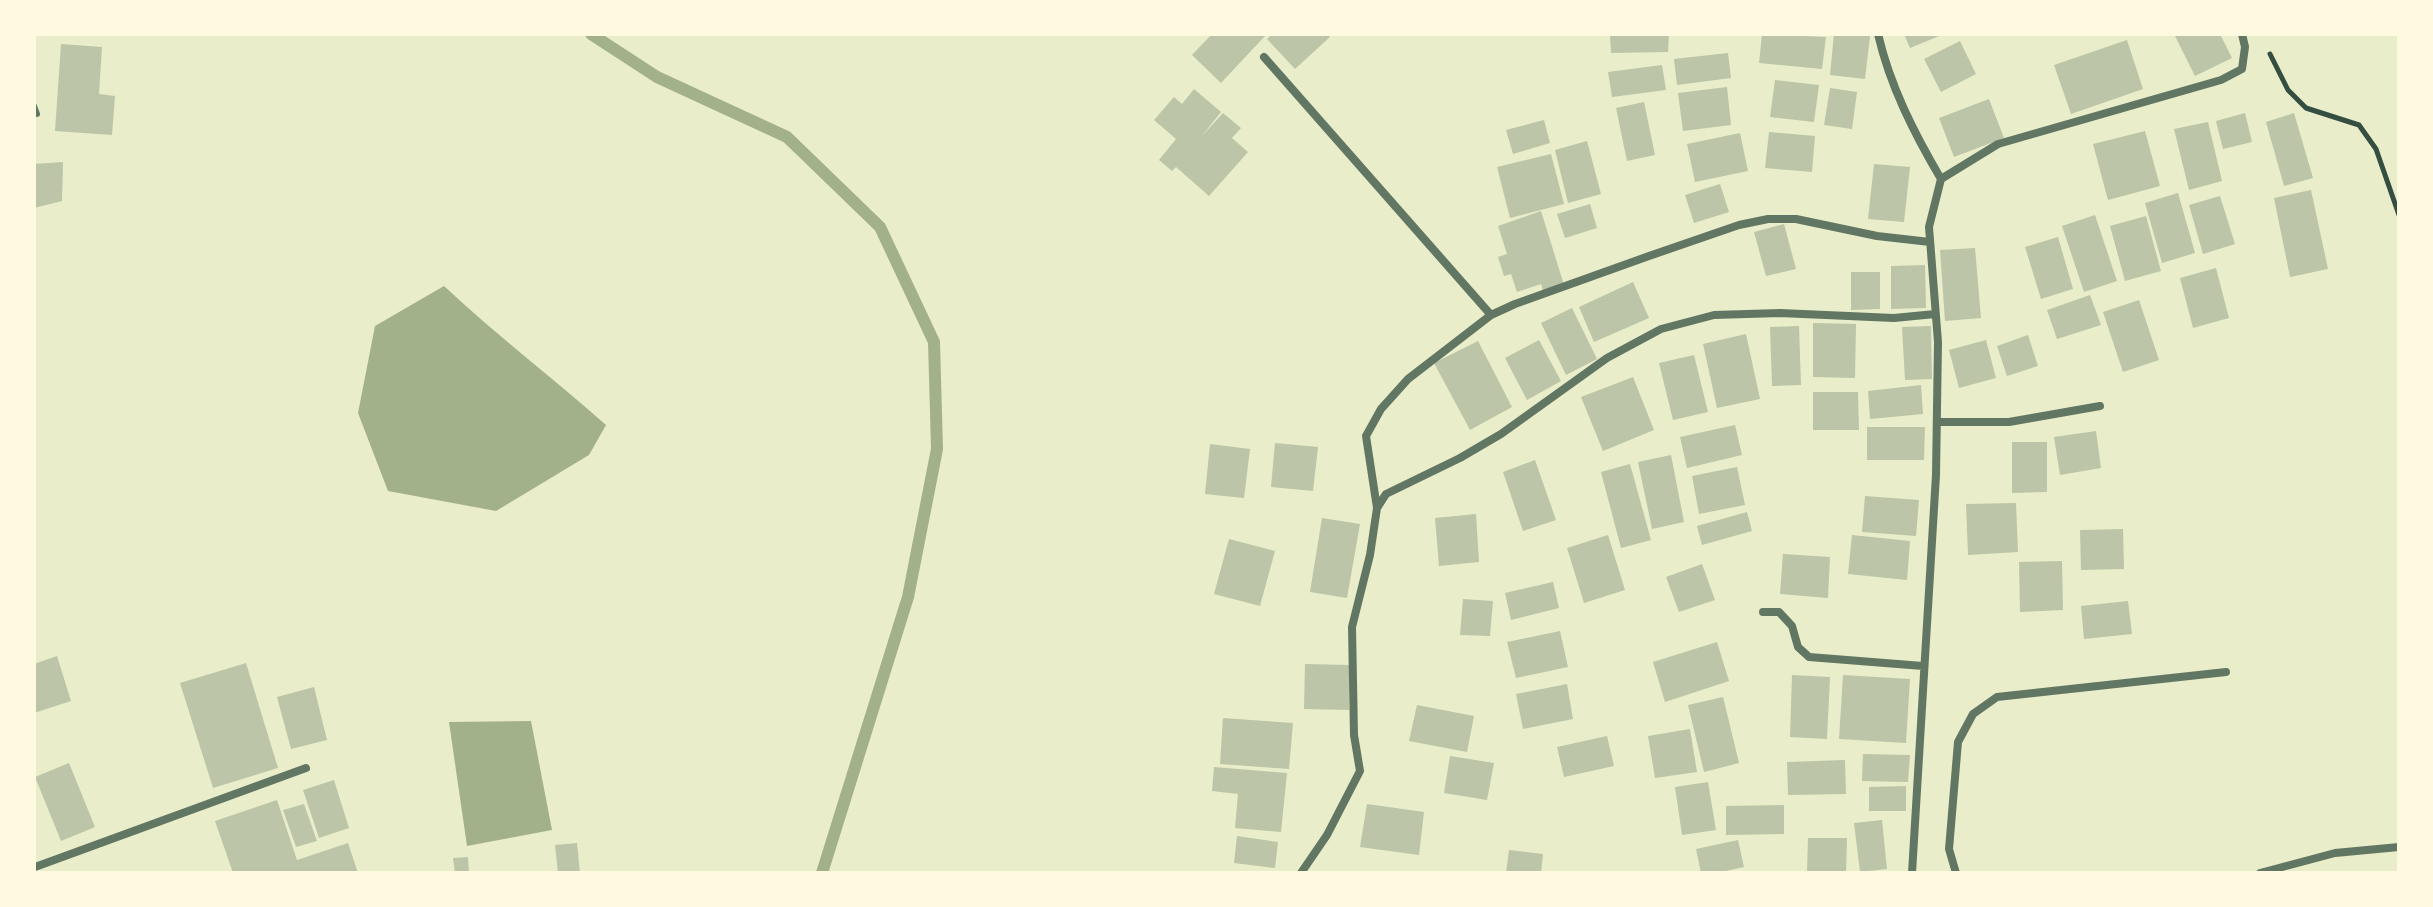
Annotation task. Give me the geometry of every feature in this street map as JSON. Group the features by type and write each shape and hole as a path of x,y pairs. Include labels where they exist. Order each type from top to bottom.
{"street":[{"path":"1878,34 1884,60 1915,135 1941,179"},
{"path":"1912,873 1936,475 1935,314 1929,227 1941,179 1998,144 2221,80 2242,69 2245,47 2242,34"},
{"path":"1264,57 1491,315"},
{"path":"1301,873 1327,835 1360,771 1354,735 1352,627 1370,555 1377,508 1366,436 1381,409 1408,379 1491,315 1739,225 1768,219 1796,219 1877,236 1930,242"},
{"path":"1377,508 1386,494 1501,434 1607,358 1661,329 1714,315 1780,313 1894,318 1935,314"},
{"path":"1937,422 2009,422 2100,406"},
{"path":"1763,612 1779,612 1792,626 1798,647 1809,657 1923,666"},
{"path":"1956,873 1949,849 1958,742 1973,714 1982,705 1997,697 2226,672"},
{"path":"36,869 306,768"},
{"path":"2260,873 2335,853 2399,847"}],"path":[{"path":"2269,50 2288,90 2306,108 2359,125 2376,149 2399,215"}],"shaded area":[{"path":"444,286 606,425 589,455 496,511 388,491 358,413 375,326"},
{"path":"531,721 552,830 467,846 449,722"}],"building":[{"path":"1212,34 1265,36 1221,83 1192,55"},
{"path":"1272,34 1327,34 1330,37 1295,69 1267,39"},
{"path":"1610,34 1669,34 1668,52 1611,53"},
{"path":"1762,34 1826,37 1822,69 1759,63"},
{"path":"1834,34 1870,36 1865,79 1830,75"},
{"path":"1904,34 1944,34 1910,48"},
{"path":"2174,34 2220,34 2232,58 2195,76"},
{"path":"2127,40 2143,89 2071,114 2054,65"},
{"path":"1960,41 1976,74 1941,92 1924,59"},
{"path":"61,44 102,47 99,94 115,96 112,135 55,131"},
{"path":"1728,53 1731,78 1677,85 1674,59"},
{"path":"1662,65 1666,90 1612,97 1608,72"},
{"path":"1775,80 1819,85 1814,122 1770,117"},
{"path":"1727,87 1731,125 1683,131 1678,93"},
{"path":"1830,88 1857,92 1852,129 1824,125"},
{"path":"1194,89 1221,112 1201,137 1223,113 1241,128 1232,138 1248,152 1209,196 1176,167 1172,171 1159,160 1176,139 1154,120 1174,97 1182,104"},
{"path":"1989,99 2004,138 1954,157 1939,118"},
{"path":"1644,102 1655,155 1627,161 1616,108"},
{"path":"2245,113 2252,142 2223,149 2216,121"},
{"path":"2294,113 2313,178 2284,186 2266,122"},
{"path":"1544,120 1550,143 1513,154 1506,130"},
{"path":"2208,122 2222,181 2189,190 2174,129"},
{"path":"2145,131 2160,186 2108,200 2093,144"},
{"path":"1769,132 1815,136 1812,172 1765,168"},
{"path":"1740,133 1748,171 1695,182 1687,144"},
{"path":"1587,141 1601,194 1568,203 1555,150"},
{"path":"1551,154 1564,204 1510,218 1497,167"},
{"path":"63,162 62,201 34,208 34,164"},
{"path":"1874,164 1910,167 1904,222 1868,219"},
{"path":"1720,184 1729,212 1694,223 1685,195"},
{"path":"2311,190 2328,269 2290,277 2274,198"},
{"path":"2178,193 2195,253 2162,263 2145,203"},
{"path":"2220,196 2235,244 2203,254 2189,205"},
{"path":"1590,204 1597,228 1565,238 1557,214"},
{"path":"1541,211 1564,285 1543,291 1541,284 1517,292 1511,274 1504,276 1498,257 1507,254 1498,226"},
{"path":"2095,215 2117,281 2084,292 2062,226"},
{"path":"2146,216 2161,271 2125,281 2110,226"},
{"path":"1784,224 1796,269 1766,276 1754,232"},
{"path":"2058,237 2073,289 2041,299 2025,247"},
{"path":"1975,248 1981,318 1945,321 1940,250"},
{"path":"1925,265 1926,308 1891,309 1891,266"},
{"path":"2216,268 2229,318 2193,328 2180,278"},
{"path":"1851,272 1880,272 1880,309 1851,310"},
{"path":"1633,282 1649,318 1594,342 1579,307"},
{"path":"2090,295 2101,325 2057,339 2047,310"},
{"path":"2139,300 2159,360 2123,372 2103,312"},
{"path":"1572,308 1597,359 1566,375 1541,323"},
{"path":"1813,323 1856,324 1855,378 1813,377"},
{"path":"1799,326 1801,385 1772,386 1770,327"},
{"path":"1931,326 1932,379 1905,380 1902,327"},
{"path":"1746,334 1760,399 1717,408 1703,344"},
{"path":"2028,335 2038,366 2007,376 1997,346"},
{"path":"1539,340 1561,381 1527,400 1505,358"},
{"path":"1986,340 1996,378 1959,388 1949,350"},
{"path":"1478,341 1512,407 1470,430 1434,363"},
{"path":"1694,355 1708,412 1673,420 1659,363"},
{"path":"1633,377 1654,430 1603,451 1581,397"},
{"path":"1921,385 1923,414 1870,419 1868,391"},
{"path":"1813,392 1858,392 1859,430 1813,430"},
{"path":"1735,425 1742,455 1687,468 1680,437"},
{"path":"1867,427 1925,427 1924,460 1867,460"},
{"path":"2096,431 2101,468 2060,475 2054,437"},
{"path":"2012,442 2047,442 2047,492 2012,493"},
{"path":"1275,443 1318,447 1313,491 1271,487"},
{"path":"1210,444 1250,449 1244,498 1205,494"},
{"path":"1671,455 1684,522 1652,529 1638,462"},
{"path":"1535,460 1556,520 1523,531 1503,472"},
{"path":"1630,464 1651,540 1621,548 1601,472"},
{"path":"1737,467 1745,505 1699,514 1692,476"},
{"path":"1865,496 1919,500 1916,536 1862,532"},
{"path":"2016,503 2018,552 1968,555 1966,504"},
{"path":"1747,512 1752,531 1702,545 1697,526"},
{"path":"1476,514 1479,562 1439,566 1435,518"},
{"path":"1322,518 1360,524 1347,598 1310,592"},
{"path":"2123,529 2124,569 2081,570 2080,530"},
{"path":"1608,535 1625,590 1584,603 1567,548"},
{"path":"1852,535 1910,541 1907,580 1848,574"},
{"path":"1229,539 1275,551 1260,606 1214,594"},
{"path":"1783,554 1830,557 1828,598 1780,594"},
{"path":"2062,561 2063,610 2020,612 2019,562"},
{"path":"1702,564 1715,600 1679,612 1666,577"},
{"path":"1553,582 1559,608 1511,620 1505,593"},
{"path":"1463,599 1493,601 1490,636 1460,635"},
{"path":"2128,601 2132,634 2084,639 2081,606"},
{"path":"1560,631 1568,667 1516,678 1507,642"},
{"path":"1717,642 1729,681 1665,702 1653,662"},
{"path":"57,656 71,701 34,713 34,664"},
{"path":"246,663 278,768 213,788 180,683"},
{"path":"1305,664 1349,665 1349,710 1304,709"},
{"path":"1792,675 1830,677 1827,739 1790,737"},
{"path":"1843,675 1910,679 1906,743 1839,739"},
{"path":"1567,684 1573,719 1523,729 1516,694"},
{"path":"314,687 327,740 291,749 277,697"},
{"path":"1723,697 1739,763 1704,772 1688,705"},
{"path":"1417,705 1474,716 1467,752 1409,741"},
{"path":"1223,718 1293,723 1289,769 1220,764"},
{"path":"1690,729 1697,772 1655,778 1648,736"},
{"path":"1607,736 1614,766 1564,777 1557,747"},
{"path":"1863,754 1910,755 1908,782 1862,781"},
{"path":"1450,756 1494,763 1487,800 1444,793"},
{"path":"1845,760 1846,794 1788,795 1787,762"},
{"path":"69,763 95,827 61,841 35,777"},
{"path":"1214,767 1287,773 1281,832 1235,828 1238,794 1212,791"},
{"path":"334,780 349,828 319,838 303,790"},
{"path":"1708,782 1716,830 1682,835 1675,787"},
{"path":"1906,786 1906,811 1869,811 1869,787"},
{"path":"277,800 297,860 348,843 358,873 233,873 215,821"},
{"path":"304,804 317,841 296,847 283,810"},
{"path":"1367,804 1424,812 1419,855 1360,847"},
{"path":"1784,805 1784,834 1726,835 1726,806"},
{"path":"1882,820 1887,869 1860,872 1854,823"},
{"path":"1237,836 1278,842 1275,868 1234,863"},
{"path":"1808,838 1847,838 1846,873 1807,873"},
{"path":"1738,840 1744,867 1701,873 1696,849"},
{"path":"577,843 580,873 558,873 555,845"},
{"path":"1509,850 1543,854 1541,873 1506,873"},
{"path":"468,857 469,873 455,873 453,858"}],"waterway":[{"path":"591,34 657,77 787,137 880,227 934,342 937,449 908,597 822,873"}]}
